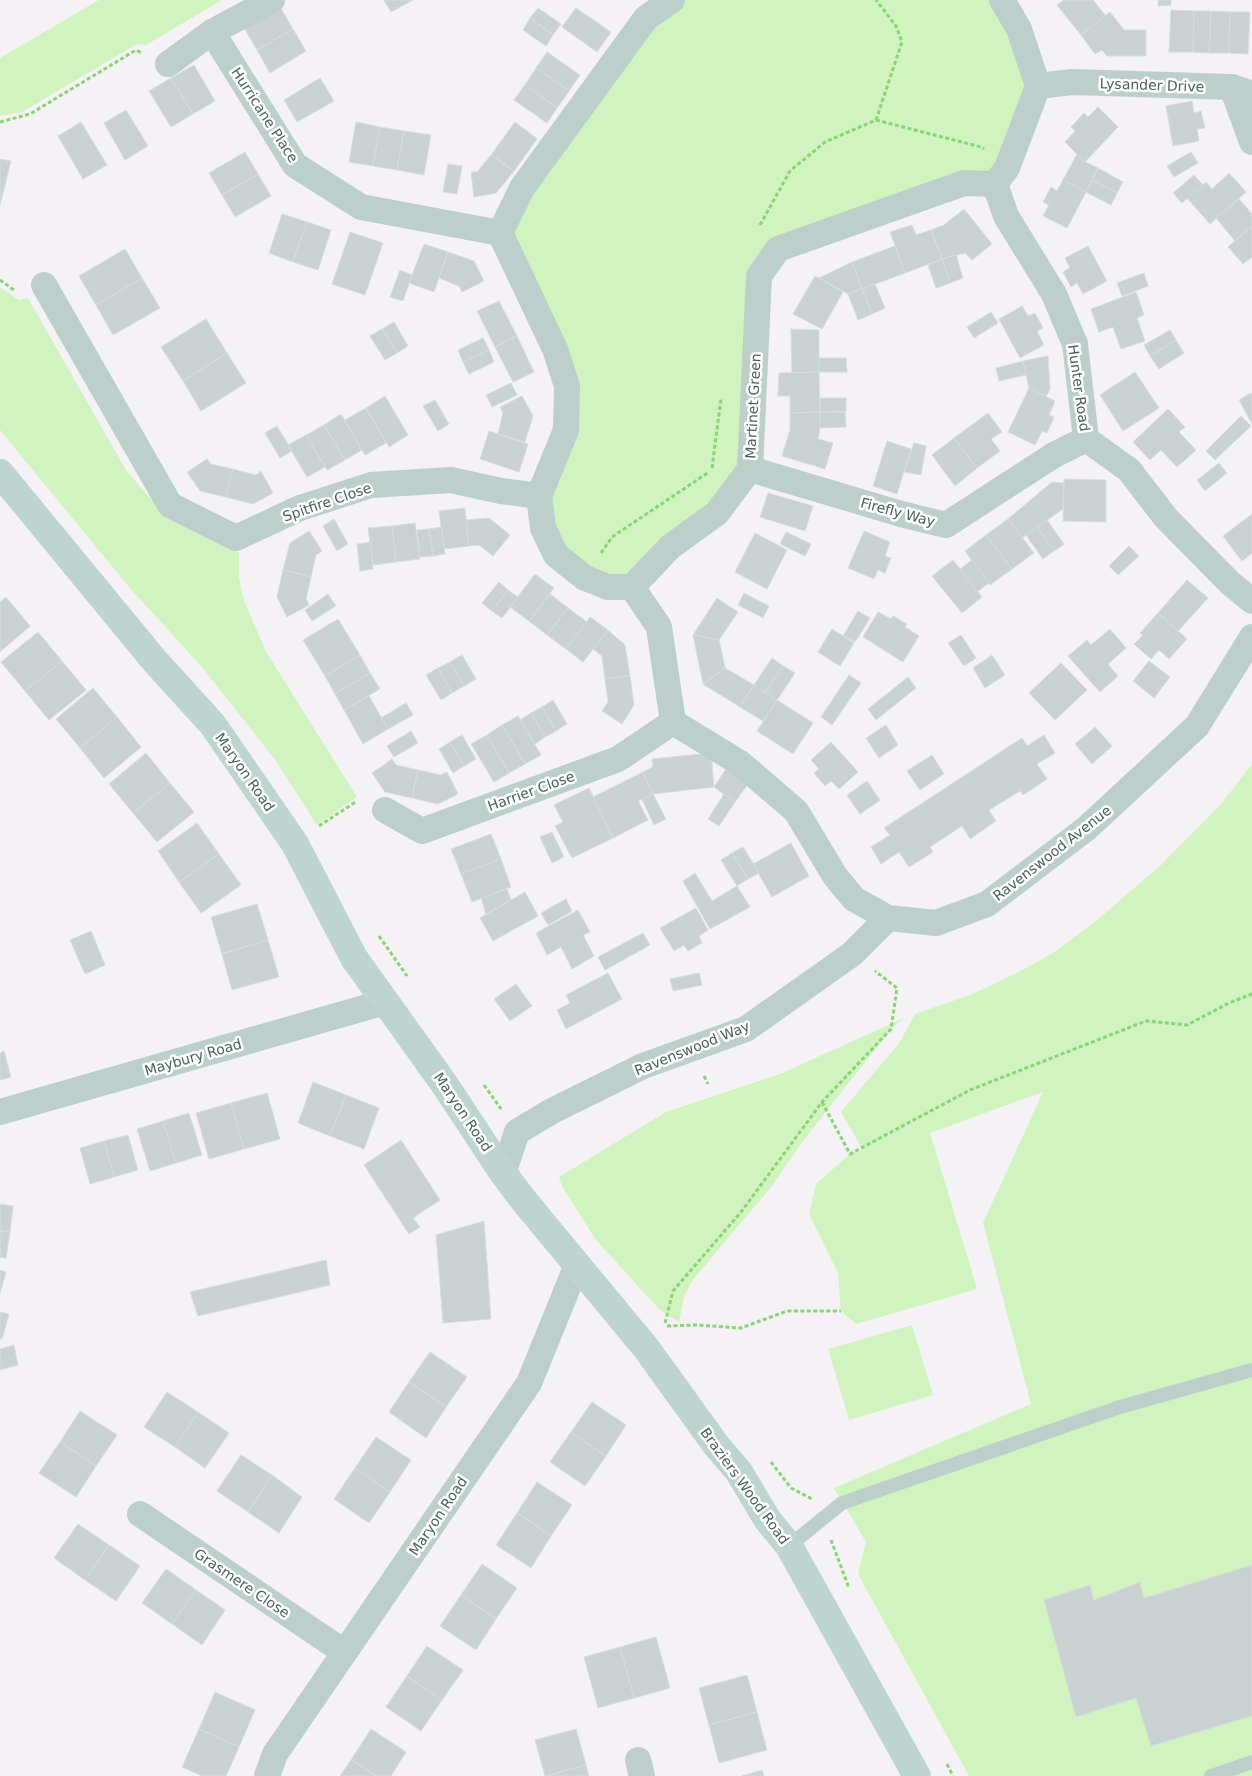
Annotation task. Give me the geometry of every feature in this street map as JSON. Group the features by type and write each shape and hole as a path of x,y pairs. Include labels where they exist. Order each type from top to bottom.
{"street":[{"path":"168,64 212,32 272,0"},
{"path":"672,0 646,18 522,188 500,233 555,349 566,386 566,430 539,496 543,528 556,555 586,578 608,587 632,587 659,627 673,722"},
{"path":"1001,176 1038,86 1019,29 1002,0"},
{"name":"Hurricane Place","path":"212,32 295,165 361,207 500,233"},
{"name":"Lysander Drive","path":"1038,86 1072,82 1242,90 1252,142"},
{"name":"Hunter Road","path":"1001,176 1006,216 1054,294 1075,344 1086,439 1129,470 1166,518 1230,583 1252,601"},
{"name":"Martinet Green","path":"632,587 670,547 717,513 750,470 759,276 778,249 964,183 1001,176"},
{"name":"Spitfire Close","path":"44,285 170,505 236,538 300,508 371,485 451,480 501,492 539,496"},
{"name":"Firefly Way","path":"750,470 901,514 946,525 1054,455 1086,439"},
{"name":"Maryon Road","path":"0,474 154,660 213,725 295,844 354,958 446,1085 524,1202 577,1265 529,1383 275,1754 267,1776"},
{"name":"Ravenswood Avenue","path":"673,722 740,763 796,811 835,876 854,899 888,918 936,923 987,904 1087,828 1197,726 1252,637"},
{"name":"Harrier Close","path":"385,810 422,830 618,759 673,722"},
{"name":"Ravenswood Way","path":"517,1132 552,1111 643,1066 746,1029 852,954 888,918"},
{"name":"Maybury Road","path":"0,1112 385,1002"},
{"path":"503,1173 517,1132"},
{"name":"Braziers Wood Road","path":"577,1265 646,1348 716,1444 739,1472 767,1519 789,1546 917,1776"},
{"name":"Grasmere Close","path":"140,1514 344,1652"}],"lane":[{"path":"789,1546 842,1503 1120,1406 1252,1370"},
{"path":"1211,1776 1252,1762"}],"path":[{"path":"0,122 30,114 136,50 168,64"},
{"path":"876,120 981,147 1001,176"},
{"path":"295,844 356,800 374,819 378,812 385,810"},
{"path":"376,932 409,978"},
{"path":"664,1327 673,1291 741,1212 822,1102 891,1029 897,988"},
{"path":"822,1102 850,1154 970,1090 1146,1021 1188,1025 1229,1003 1252,994"},
{"path":"479,1078 517,1132"},
{"path":"664,1327 696,1325 741,1328 787,1311 842,1311"},
{"path":"658,1322 670,1334"},
{"path":"768,1459 791,1488 814,1500 850,1590"},
{"path":"943,1758 953,1776"}],"green space":[{"path":"99,0 222,0 146,45 137,44 22,112 0,116 0,58"},
{"path":"672,0 1002,0 1038,86 1007,168 778,249 759,276 750,469 717,513 608,587 543,528 567,386 500,233"},
{"path":"0,287 19,300 28,298 126,470 161,511 239,553 239,577 243,598 265,650 357,797 317,825 276,761 202,667 129,587 0,430"},
{"path":"1252,764 1252,1776 969,1776 858,1574 866,1542 834,1488 1031,1404 983,1223 1043,1092 930,1133 977,1289 856,1324 841,1311 838,1273 809,1214 816,1184 850,1154 863,1150 841,1112 900,1042 915,1014 970,995 1017,973 1053,953 1096,921 1161,865 1221,804"},
{"path":"904,1018 891,1029 803,1141 772,1186 692,1281 684,1296 679,1322 660,1310 596,1240 562,1186 559,1177 666,1112 780,1074"},
{"path":"912,1325 933,1395 849,1420 828,1349"}],"building":[{"path":"384,0 413,0 391,12"},
{"path":"1064,0 1093,0 1106,16 1081,35 1057,5"},
{"path":"1158,0 1171,0 1171,5 1158,6"},
{"path":"280,7 293,29 257,50 244,28"},
{"path":"538,8 561,24 553,35 530,18"},
{"path":"576,8 611,32 597,52 562,27"},
{"path":"1171,10 1194,11 1193,52 1169,52"},
{"path":"1194,11 1211,11 1209,53 1193,52"},
{"path":"1211,11 1230,12 1229,53 1209,53"},
{"path":"1110,12 1124,30 1146,30 1146,56 1107,56 1102,50 1095,54 1081,35"},
{"path":"1230,12 1250,12 1248,54 1229,53"},
{"path":"530,18 553,35 546,46 523,30"},
{"path":"293,29 306,51 270,73 257,50"},
{"path":"547,52 580,75 569,91 536,68"},
{"path":"194,65 215,101 193,114 171,78"},
{"path":"536,68 569,91 557,108 525,85"},
{"path":"171,78 193,114 171,127 149,91"},
{"path":"320,78 334,101 297,122 284,100"},
{"path":"525,85 557,108 547,123 514,100"},
{"path":"1192,101 1194,113 1201,111 1205,128 1197,129 1199,141 1173,146 1166,106"},
{"path":"1098,107 1118,127 1085,162 1065,142 1075,131 1071,127 1084,113 1088,117"},
{"path":"126,110 148,146 125,160 104,123"},
{"path":"81,122 107,165 83,179 58,136"},
{"path":"356,122 380,127 373,166 349,162"},
{"path":"515,122 537,139 514,171 491,155"},
{"path":"380,127 404,131 397,170 373,166"},
{"path":"404,131 431,135 424,175 397,170"},
{"path":"245,152 258,174 222,195 209,173"},
{"path":"1191,152 1198,163 1174,177 1167,166"},
{"path":"1077,154 1085,162 1098,168 1086,192 1063,180"},
{"path":"491,155 514,171 496,193 474,197 471,172 477,172"},
{"path":"0,159 11,161 0,205"},
{"path":"448,164 462,166 457,194 443,192"},
{"path":"1098,168 1123,182 1117,193 1092,180"},
{"path":"1229,173 1246,192 1210,224 1187,198 1206,182 1212,189"},
{"path":"258,174 271,196 235,217 222,195"},
{"path":"1194,175 1203,185 1182,203 1173,193"},
{"path":"1063,180 1086,192 1067,228 1043,216 1049,205 1043,202 1051,187 1057,191"},
{"path":"1092,180 1117,193 1111,205 1086,192"},
{"path":"1239,199 1252,214 1252,226 1235,241 1216,218"},
{"path":"964,209 992,244 972,260 965,253 942,259 931,230 944,225"},
{"path":"282,214 307,222 293,262 269,253"},
{"path":"307,222 331,230 318,270 293,262"},
{"path":"912,225 916,235 931,230 942,259 905,273 890,232"},
{"path":"1252,226 1252,257 1243,264 1228,247"},
{"path":"350,232 383,243 365,295 332,284"},
{"path":"424,244 448,252 434,292 409,283"},
{"path":"895,246 905,273 862,289 852,262"},
{"path":"1088,246 1107,281 1083,294 1077,283 1071,287 1063,272 1070,268 1065,258"},
{"path":"125,249 142,278 96,305 79,276"},
{"path":"448,252 474,261 484,281 462,292 459,286 439,278"},
{"path":"956,255 963,278 950,283 942,259"},
{"path":"942,259 950,283 936,288 928,265"},
{"path":"852,262 862,289 848,294 819,278"},
{"path":"400,270 412,275 403,301 390,297"},
{"path":"1144,273 1148,286 1122,296 1117,283"},
{"path":"815,276 843,292 822,329 793,314"},
{"path":"142,278 160,308 113,335 96,305"},
{"path":"875,284 885,308 872,314 862,289"},
{"path":"862,289 872,314 858,320 848,294"},
{"path":"1136,292 1144,315 1137,318 1145,341 1121,349 1113,327 1099,332 1091,309"},
{"path":"499,301 517,336 495,347 477,311"},
{"path":"1022,306 1028,316 1035,313 1043,328 1037,331 1044,345 1020,358 999,319"},
{"path":"991,312 998,323 974,338 967,327"},
{"path":"206,319 227,353 183,381 161,347"},
{"path":"394,322 408,346 397,353 382,329"},
{"path":"382,329 397,353 385,360 370,336"},
{"path":"791,329 819,330 819,372 792,373"},
{"path":"1170,330 1176,340 1150,356 1144,345"},
{"path":"517,336 534,372 513,382 495,347"},
{"path":"483,338 489,350 463,362 458,350"},
{"path":"1176,340 1184,353 1159,369 1150,356"},
{"path":"489,350 494,362 469,374 463,362"},
{"path":"227,353 246,383 201,411 183,381"},
{"path":"1048,356 1050,389 1046,397 1029,388 1023,361"},
{"path":"819,358 846,358 847,372 819,372"},
{"path":"1023,361 1026,375 999,381 996,368"},
{"path":"819,372 820,412 790,413 790,396 778,396 779,373"},
{"path":"1135,372 1159,408 1123,431 1100,395"},
{"path":"511,383 517,395 492,407 486,395"},
{"path":"1029,388 1055,401 1049,415 1054,417 1047,433 1042,431 1035,445 1008,432"},
{"path":"1251,393 1252,395 1252,424 1239,400"},
{"path":"385,396 408,435 389,447 366,408"},
{"path":"522,396 533,416 525,442 498,434 503,413 500,407"},
{"path":"820,398 846,398 846,411 820,412"},
{"path":"435,400 449,424 438,431 423,406"},
{"path":"366,408 386,443 365,455 345,420"},
{"path":"1168,409 1185,427 1179,432 1196,450 1177,467 1161,450 1150,460 1133,442"},
{"path":"820,412 818,439 833,443 825,469 782,456 790,430 790,413"},
{"path":"820,412 845,412 846,427 820,428"},
{"path":"988,413 1002,432 991,439 1000,451 977,468 954,438"},
{"path":"341,414 362,450 345,460 324,425"},
{"path":"1241,416 1251,426 1215,460 1206,451"},
{"path":"324,425 345,460 327,470 306,435"},
{"path":"277,426 292,451 280,458 265,433"},
{"path":"489,431 528,444 519,472 480,459"},
{"path":"306,435 325,467 307,477 288,445"},
{"path":"954,438 977,468 955,486 932,455"},
{"path":"887,441 911,449 897,494 873,486"},
{"path":"914,443 926,446 921,475 904,472"},
{"path":"207,459 211,464 233,469 226,497 200,491 187,472"},
{"path":"1219,463 1227,473 1205,491 1197,480"},
{"path":"233,469 256,475 261,471 273,493 253,504 226,497"},
{"path":"1064,479 1106,480 1106,522 1063,521"},
{"path":"1052,482 1064,483 1063,509 1022,538 1008,519"},
{"path":"768,493 813,506 805,531 760,517"},
{"path":"465,508 469,546 444,549 439,511"},
{"path":"1252,514 1252,553 1242,561 1223,536"},
{"path":"489,518 510,535 493,556 479,545 469,546 466,520"},
{"path":"334,519 348,544 337,551 323,526"},
{"path":"1008,519 1034,553 1012,569 986,535"},
{"path":"1047,520 1064,544 1054,551 1037,527"},
{"path":"415,523 420,559 396,562 392,526"},
{"path":"392,526 396,562 373,565 368,528"},
{"path":"441,527 445,554 433,556 429,529"},
{"path":"1037,527 1054,551 1043,559 1026,535"},
{"path":"429,529 433,556 420,557 417,530"},
{"path":"309,531 322,551 316,555 311,577 283,570 290,543"},
{"path":"864,531 890,542 885,556 891,558 885,573 878,570 874,579 848,568"},
{"path":"786,532 811,544 805,556 780,544"},
{"path":"755,533 787,550 767,589 735,572"},
{"path":"986,535 1012,569 990,585 965,551"},
{"path":"370,542 373,569 360,571 357,544"},
{"path":"1129,546 1139,556 1118,575 1109,566"},
{"path":"953,560 982,597 962,613 932,576"},
{"path":"972,560 989,583 977,592 960,569"},
{"path":"283,570 311,577 306,599 309,605 287,617 277,597"},
{"path":"535,574 554,588 529,621 510,607"},
{"path":"1187,580 1208,598 1178,631 1158,613"},
{"path":"499,582 508,590 492,611 482,603"},
{"path":"508,590 518,597 502,618 492,611"},
{"path":"744,593 769,606 763,618 738,605"},
{"path":"328,594 336,606 312,621 305,610"},
{"path":"550,594 568,608 547,635 529,621"},
{"path":"6,597 30,626 0,652 0,602"},
{"path":"717,598 738,612 719,640 693,635"},
{"path":"568,608 587,622 566,649 547,635"},
{"path":"858,611 870,618 855,642 843,636"},
{"path":"878,612 891,619 893,616 907,624 905,627 919,636 903,662 863,637"},
{"path":"1158,613 1187,639 1169,659 1159,650 1151,659 1134,644 1143,635 1140,633"},
{"path":"590,617 608,630 583,662 566,649"},
{"path":"338,619 360,655 325,676 303,640"},
{"path":"832,629 854,643 840,666 818,652"},
{"path":"1110,629 1126,648 1108,664 1118,676 1100,692 1068,656 1087,640 1091,645"},
{"path":"608,630 625,645 630,676 605,679 602,656 593,649"},
{"path":"38,632 62,661 25,691 1,662"},
{"path":"693,635 719,640 725,668 703,684"},
{"path":"961,635 976,658 964,666 948,643"},
{"path":"360,655 370,673 335,694 325,676"},
{"path":"462,655 476,679 464,686 450,662"},
{"path":"992,655 1005,675 985,688 973,668"},
{"path":"772,658 783,666 765,693 754,685"},
{"path":"62,661 86,690 49,720 25,691"},
{"path":"1149,661 1170,677 1154,698 1133,681"},
{"path":"450,662 464,686 452,693 438,668"},
{"path":"1061,663 1087,690 1055,720 1029,693"},
{"path":"783,666 795,673 777,700 765,693"},
{"path":"438,668 452,693 441,700 426,675"},
{"path":"725,668 754,685 740,707 703,684"},
{"path":"370,673 380,689 344,710 335,694"},
{"path":"849,675 861,683 832,725 821,717"},
{"path":"630,676 634,705 622,724 602,711 608,702 605,679"},
{"path":"908,677 916,688 876,720 868,709"},
{"path":"754,685 777,700 763,721 740,707"},
{"path":"93,688 117,717 80,748 56,719"},
{"path":"369,696 388,729 363,744 344,710"},
{"path":"553,700 567,724 556,731 542,707"},
{"path":"777,700 813,723 793,754 757,731"},
{"path":"406,703 413,715 388,729 381,718"},
{"path":"542,707 556,731 545,737 531,713"},
{"path":"531,713 545,737 535,744 520,720"},
{"path":"518,716 541,755 525,764 502,725"},
{"path":"117,717 141,747 104,778 80,748"},
{"path":"502,725 525,764 509,773 487,735"},
{"path":"886,725 898,745 879,758 866,738"},
{"path":"1095,727 1112,746 1092,764 1075,744"},
{"path":"411,731 418,743 394,757 387,746"},
{"path":"462,735 476,759 464,766 450,742"},
{"path":"487,735 509,773 494,782 471,744"},
{"path":"1044,735 1055,753 1037,764 1047,779 1023,795 1020,791 989,810 996,821 970,839 962,826 930,847 933,852 909,867 899,852 881,864 871,847 890,835 884,828 1022,738 1027,746"},
{"path":"450,742 464,766 453,773 439,749"},
{"path":"831,742 858,772 839,789 831,781 825,786 814,773 819,769 811,760"},
{"path":"146,753 170,783 133,813 109,784"},
{"path":"711,753 714,787 653,794 643,772 653,767 652,759"},
{"path":"932,755 944,774 920,790 907,771"},
{"path":"392,759 396,765 418,770 412,798 385,792 372,773"},
{"path":"728,766 750,781 735,802 714,787"},
{"path":"418,770 441,775 447,772 458,794 438,804 412,798"},
{"path":"643,772 653,794 638,801 648,820 613,838 593,797"},
{"path":"867,781 880,800 860,814 847,795"},
{"path":"170,783 194,812 157,842 133,813"},
{"path":"589,788 613,838 572,858 555,826 563,822 554,805"},
{"path":"653,794 666,819 654,825 642,799"},
{"path":"724,794 735,802 719,826 708,819"},
{"path":"197,823 219,854 179,882 158,851"},
{"path":"552,832 564,857 552,863 540,837"},
{"path":"491,834 501,859 461,874 451,849"},
{"path":"791,843 809,876 772,897 753,864"},
{"path":"743,847 759,873 748,879 732,853"},
{"path":"732,853 748,879 737,886 721,860"},
{"path":"219,854 241,885 201,913 179,882"},
{"path":"501,859 511,887 472,902 461,874"},
{"path":"695,873 712,901 737,886 750,907 710,929 683,881"},
{"path":"507,889 511,900 486,914 481,898"},
{"path":"525,892 538,916 493,941 480,918"},
{"path":"566,899 572,911 548,925 541,913"},
{"path":"257,904 268,940 222,954 211,917"},
{"path":"696,908 708,930 699,936 702,943 688,951 684,945 674,951 660,928"},
{"path":"578,910 590,932 583,935 594,956 572,969 561,947 547,955 536,933"},
{"path":"91,931 105,965 85,974 70,940"},
{"path":"643,933 650,945 605,970 598,957"},
{"path":"268,940 279,977 232,990 222,954"},
{"path":"608,973 622,999 566,1029 557,1010 570,1003 566,995"},
{"path":"699,973 702,985 673,991 670,979"},
{"path":"516,984 532,1006 510,1021 494,999"},
{"path":"4,1051 11,1077 0,1080 0,1053"},
{"path":"313,1082 346,1095 330,1136 298,1123"},
{"path":"267,1093 280,1139 244,1149 231,1103"},
{"path":"346,1095 379,1108 364,1149 330,1136"},
{"path":"231,1103 244,1149 209,1159 196,1113"},
{"path":"189,1113 202,1155 176,1163 163,1121"},
{"path":"163,1121 176,1163 150,1171 137,1129"},
{"path":"128,1135 138,1170 114,1177 104,1141"},
{"path":"401,1140 440,1200 413,1218 420,1227 409,1234 364,1165"},
{"path":"104,1141 114,1177 90,1184 80,1148"},
{"path":"0,1204 13,1206 10,1232 0,1231"},
{"path":"484,1221 491,1319 443,1323 436,1235"},
{"path":"0,1231 10,1232 6,1258 0,1257"},
{"path":"326,1260 330,1285 198,1316 190,1292"},
{"path":"0,1270 6,1272 0,1294"},
{"path":"0,1312 9,1314 2,1339 0,1339"},
{"path":"14,1345 18,1365 0,1370 0,1349"},
{"path":"430,1352 467,1377 446,1407 409,1382"},
{"path":"409,1382 446,1407 426,1438 389,1412"},
{"path":"167,1392 198,1412 175,1447 144,1427"},
{"path":"592,1402 626,1425 606,1456 571,1432"},
{"path":"80,1411 117,1435 96,1466 60,1442"},
{"path":"198,1412 229,1433 205,1468 175,1447"},
{"path":"571,1432 606,1456 585,1486 550,1462"},
{"path":"376,1437 411,1460 390,1492 355,1468"},
{"path":"60,1442 96,1466 76,1497 39,1473"},
{"path":"241,1455 272,1475 248,1512 217,1491"},
{"path":"355,1468 390,1492 369,1523 334,1499"},
{"path":"272,1475 302,1497 279,1533 248,1512"},
{"path":"537,1482 572,1505 551,1536 517,1513"},
{"path":"517,1513 551,1536 531,1568 496,1545"},
{"path":"78,1524 109,1545 85,1580 54,1558"},
{"path":"109,1545 140,1566 116,1601 85,1580"},
{"path":"482,1564 517,1588 496,1619 461,1595"},
{"path":"1252,1565 1252,1716 1151,1746 1136,1698 1076,1717 1044,1600 1090,1585 1094,1600 1140,1582 1144,1598"},
{"path":"166,1569 196,1590 172,1624 142,1603"},
{"path":"196,1590 225,1610 202,1645 172,1624"},
{"path":"461,1595 496,1619 476,1650 440,1626"},
{"path":"656,1637 670,1688 634,1698 620,1647"},
{"path":"427,1646 463,1670 442,1700 407,1676"},
{"path":"620,1647 634,1698 598,1708 584,1657"},
{"path":"747,1675 757,1712 709,1725 699,1688"},
{"path":"407,1676 442,1700 421,1731 386,1707"},
{"path":"215,1692 255,1710 239,1747 199,1729"},
{"path":"757,1712 767,1750 719,1763 709,1725"},
{"path":"199,1729 239,1747 226,1776 202,1776 182,1767"},
{"path":"371,1729 406,1752 391,1776 376,1776 351,1760"},
{"path":"576,1729 586,1765 545,1776 535,1740"},
{"path":"351,1760 376,1776 340,1776"},
{"path":"586,1765 589,1776 546,1776"},
{"path":"762,1770 764,1776 742,1776"}]}
